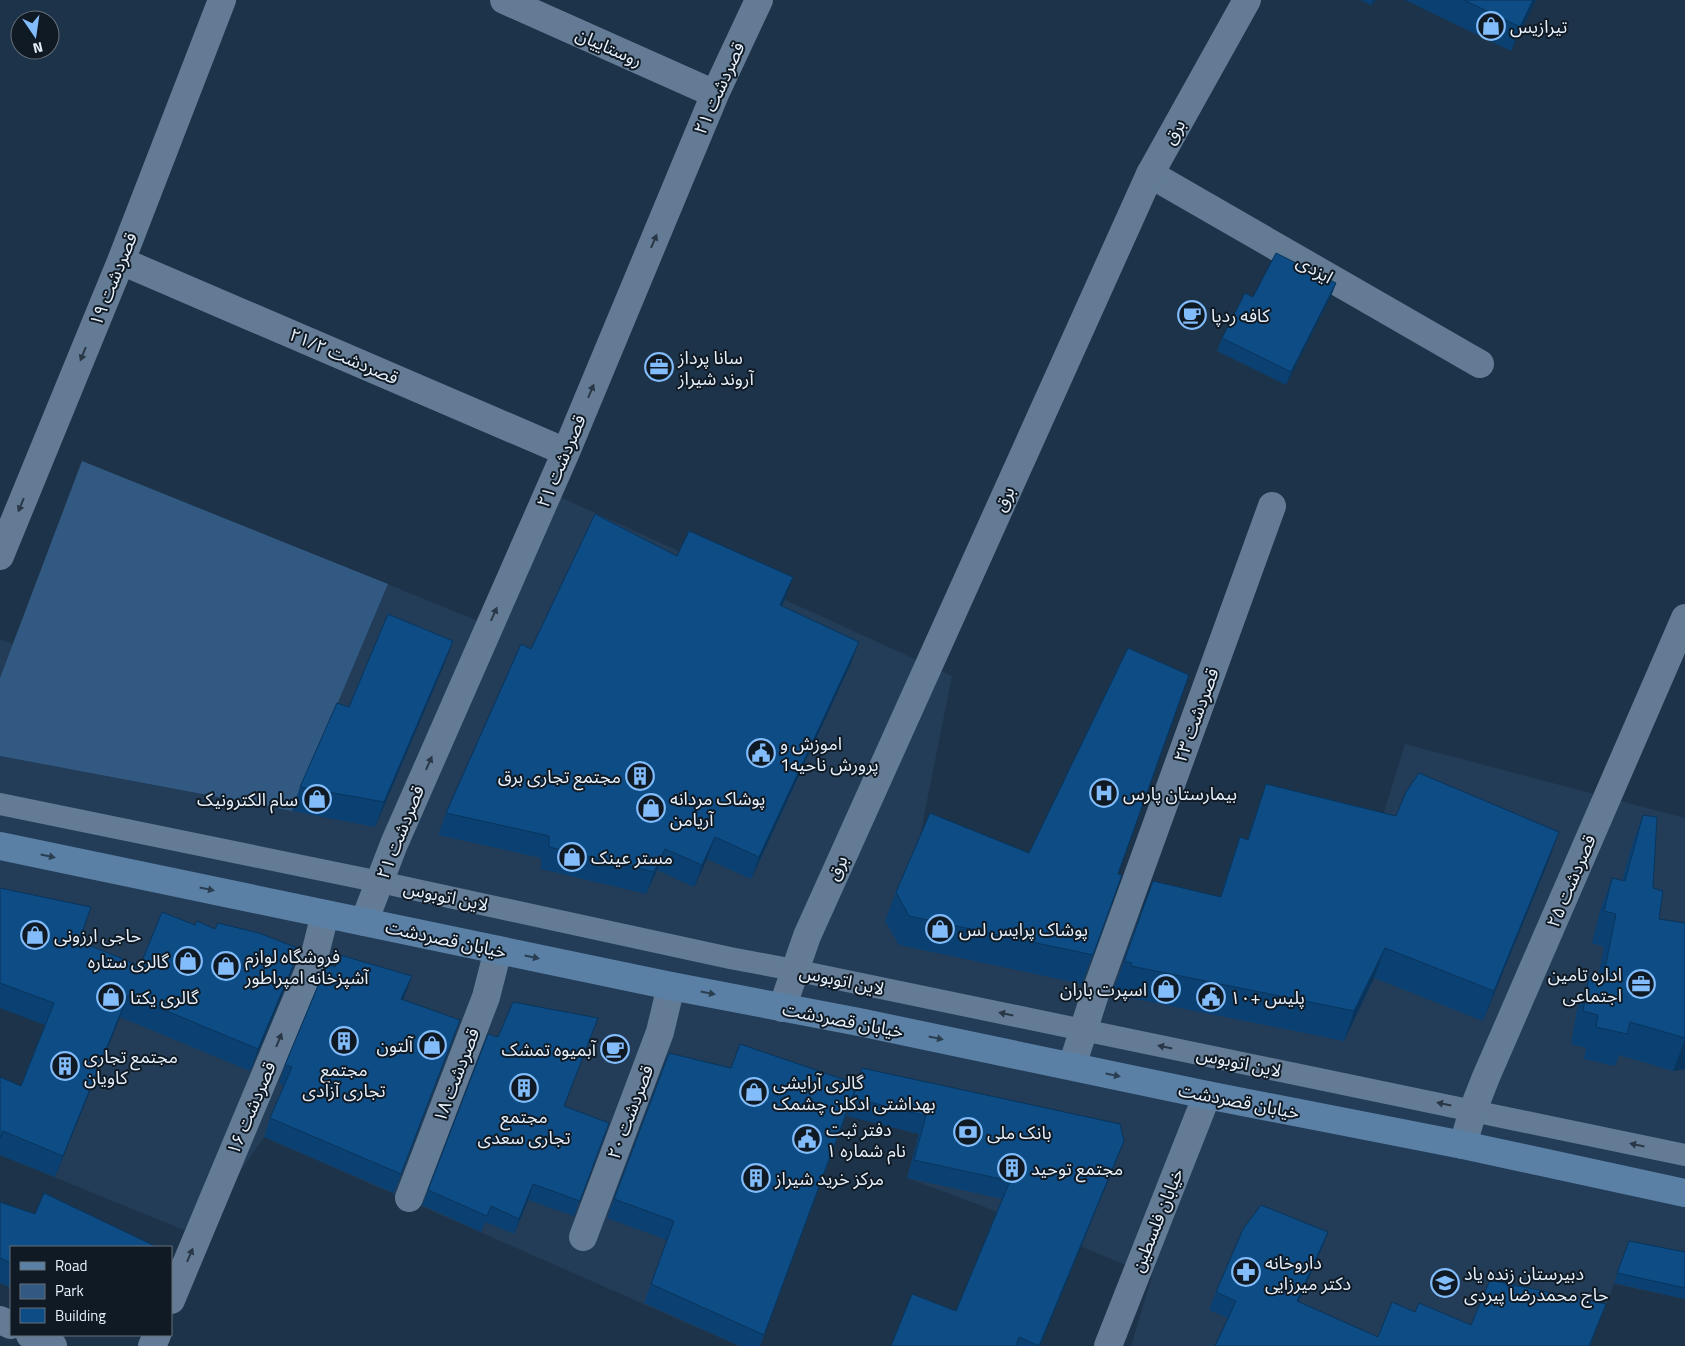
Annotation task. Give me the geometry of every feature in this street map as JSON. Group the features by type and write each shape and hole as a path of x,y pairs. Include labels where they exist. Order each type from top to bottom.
{"main road":[{"name":"خیابان قصردشت","path":"0,846 671,986 1463,1145 1685,1193"}],"street":[{"name":"قصردشت ۱۹","path":"0,556 121,261 222,0"},
{"name":"روستاییان","path":"504,0 715,94"},
{"name":"قصردشت ۲۱","path":"364,922 394,844 566,452 715,94 760,0"},
{"name":"برق","path":"782,1008 807,936 1150,174 1243,1"},
{"name":"ایزدی","path":"1150,174 1480,364"},
{"name":"قصردشت ۲۱/۲","path":"121,261 566,452"},
{"name":"قصردشت ۲۳","path":"1072,1066 1272,506"},
{"name":"قصردشت ۲۵","path":"1463,1145 1473,1110 1685,618"},
{"name":"قصردشت ۱۶","path":"172,1298 314,958 326,914"},
{"name":"قصردشت ۱۸","path":"409,1198 486,998 498,950"},
{"name":"قصردشت ۲۰","path":"583,1236 660,1032 671,986"},
{"name":"خیابان فلسطین","path":"1108,1346 1207,1095"},
{"path":"32,1336 53,1346"}],"lane":[{"name":"لاین اتوبوس","path":"0,804 380,882 730,958 1685,1155"}],"shaded area":[{"path":"545,490 952,676 919,841 1107,904 1151,913 1337,963 1405,744 1685,818 1685,1299 1614,1284 1590,1346 1131,1346 1152,1276 998,1212 907,1178 919,1134 846,1116 760,1346 739,1346 264,1137 196,1235 0,1155 46,1025 0,1008 0,756 291,811 388,584 492,627"},
{"path":"0,639 13,644 0,678"}],"green space":[{"path":"82,461 388,584 292,811 0,756 0,678"}],"building":[{"path":"1464,0 1533,0 1520,27"},
{"path":"1276,253 1336,283 1291,372 1222,338 1245,293 1253,297"},
{"path":"595,514 677,556 689,531 793,577 780,605 859,642 759,857 715,837 702,865 665,849 654,872 549,847 549,836 446,813 521,644 531,649"},
{"path":"388,614 453,641 384,802 300,787 337,703 349,707"},
{"name":"بیمارستان پارس","path":"1128,648 1189,675 1118,874 1122,875 1093,955 909,916 896,892 930,813 1029,853"},
{"path":"1419,773 1559,832 1494,991 1385,948 1354,1011 1131,966 1132,963 1124,961 1153,881 1221,897 1240,837 1248,840 1266,784 1396,816 1406,792"},
{"name":"اداره تامین اجتماعی","path":"1643,815 1657,817 1653,888 1663,891 1659,919 1685,923 1685,1038 1630,1022 1627,1034 1596,1027 1598,1015 1583,1011 1589,977 1603,978 1616,914 1604,911 1612,878 1625,881"},
{"path":"0,888 91,907 79,941 140,966 162,912 195,925 197,921 215,929 218,923 259,933 300,949 258,1049 128,995 63,1156 3,1131 0,1138 0,1077 21,1086 54,1003 0,983"},
{"path":"340,955 412,976 401,999 460,1020 401,1174 270,1118 292,1067 285,1065 327,964 335,967"},
{"path":"513,1002 598,1018 564,1106 609,1123 580,1201 533,1184 519,1219 491,1206 487,1216 428,1190 488,1034 498,1037"},
{"name":"مرکز خرید شیراز","path":"740,1044 857,1084 764,1335 651,1284 674,1221 614,1199 669,1053 731,1068"},
{"path":"862,1068 1120,1124 1124,1141 1039,1346 1019,1337 1016,1346 891,1346 912,1294 956,1311 1010,1181 914,1160 926,1116 853,1098"},
{"path":"44,1193 155,1246 10,1246 10,1263 0,1258 0,1202 35,1214"},
{"path":"1261,1205 1328,1232 1297,1301 1378,1337 1392,1302 1415,1312 1419,1303 1471,1325 1490,1280 1606,1304 1589,1346 1215,1346 1236,1301 1216,1292 1243,1229"},
{"path":"1629,1241 1685,1252 1685,1288 1617,1273"}],"place":[{"name":"تیرازیس","path":"1491,26"},
{"name":"کافه ردپا","path":"1192,315"},
{"name":"سانا پرداز آروند شیراز","path":"659,367"},
{"name":"اموزش و پرورش ناحیه1","path":"761,753"},
{"name":"مجتمع تجاری برق","path":"640,776"},
{"name":"بیمارستان پارس","path":"1104,793"},
{"name":"سام الکترونیک","path":"317,799"},
{"name":"پوشاک مردانه آریامن","path":"651,808"},
{"name":"مستر عینک","path":"572,857"},
{"name":"پوشاک پرایس لس","path":"940,929"},
{"name":"حاجی ارزونی","path":"35,935"},
{"name":"گالری ستاره","path":"188,961"},
{"name":"فروشگاه لوازم آشپزخانه امپراطور","path":"226,966"},
{"name":"اداره تامین اجتماعی","path":"1641,984"},
{"name":"اسپرت باران","path":"1166,989"},
{"name":"گالری یکتا","path":"111,997"},
{"name":"پلیس +۱۰","path":"1211,997"},
{"name":"مجتمع تجاری آزادی","path":"344,1041"},
{"name":"آلتون","path":"432,1045"},
{"name":"آبمیوه تمشک","path":"615,1049"},
{"name":"مجتمع تجاری کاویان","path":"65,1066"},
{"name":"مجتمع تجاری سعدی","path":"524,1088"},
{"name":"گالری آرایشی بهداشتی ادکلن چشمک","path":"754,1092"},
{"name":"بانک ملی","path":"968,1132"},
{"name":"دفتر ثبت نام شماره ١","path":"807,1139"},
{"name":"مجتمع توحید","path":"1012,1168"},
{"name":"مرکز خرید شیراز","path":"756,1178"},
{"name":"داروخانه دکتر میرزایی","path":"1246,1272"},
{"name":"دبیرستان زنده یاد حاج محمدرضا پیردی","path":"1445,1283"}]}
